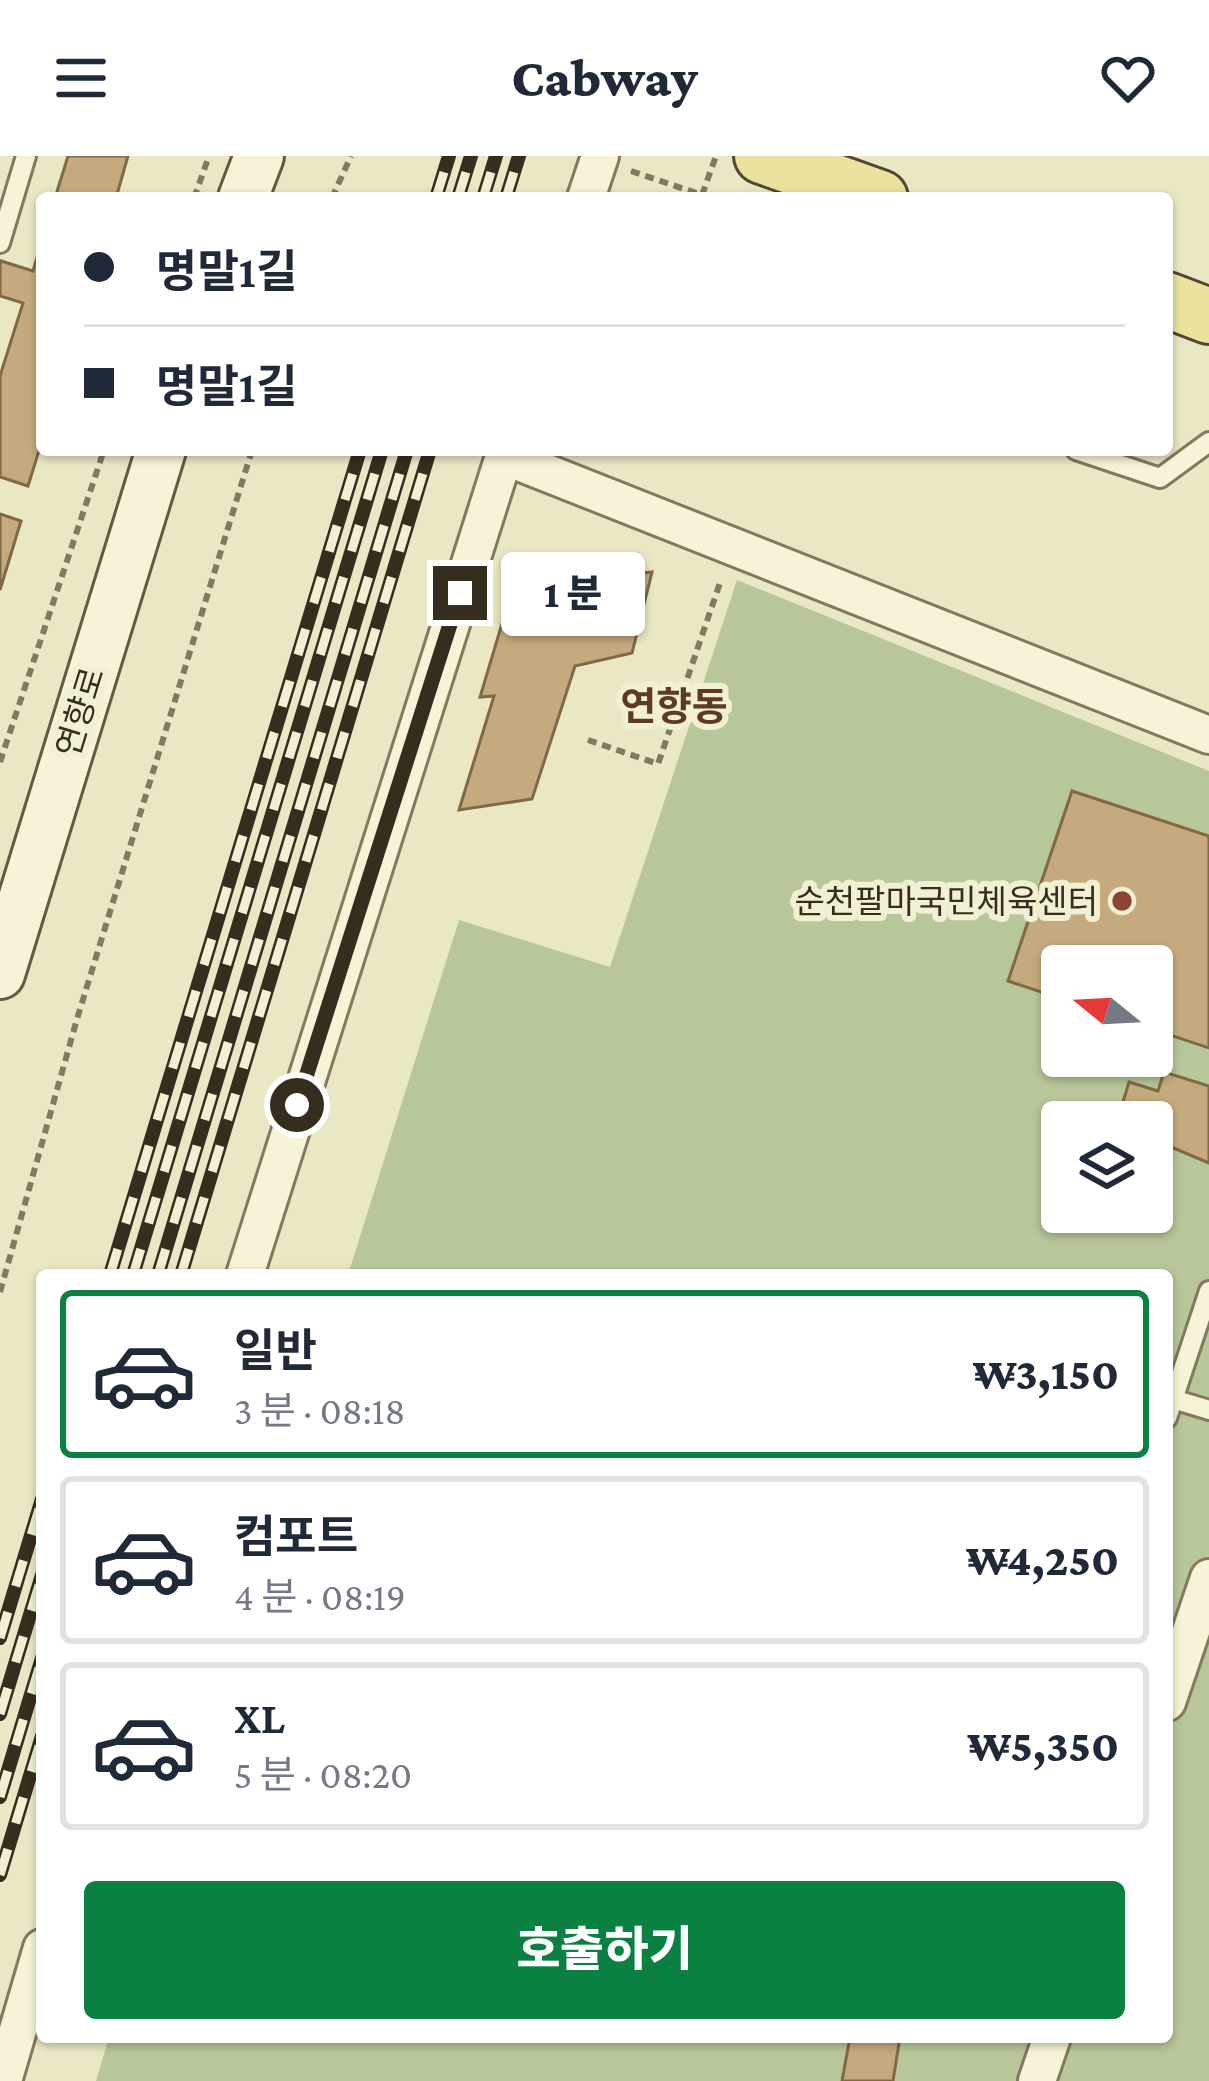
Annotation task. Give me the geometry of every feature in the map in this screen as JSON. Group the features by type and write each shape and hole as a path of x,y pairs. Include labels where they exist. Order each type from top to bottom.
{"main road":[{"path":"245,192 260,156"},
{"path":"762,156 863,192"},
{"path":"1173,303 1209,316"},
{"name":"연향로","path":"0,974 159,456"}],"street":[{"path":"588,192 599,158"},
{"path":"247,1269 504,456"},
{"path":"512,456 732,548 1209,735"},
{"path":"1173,1684 1209,1578"},
{"path":"3,2081 36,1968"},
{"path":"1037,2081 1050,2043"}],"lane":[{"path":"0,242 5,206 26,156"},
{"path":"1094,456 1160,478 1209,442"},
{"path":"1173,1399 1209,1291"},
{"path":"1173,1408 1209,1410"}],"path":[{"path":"196,192 209,156"},
{"path":"335,192 351,156"},
{"path":"704,192 716,156"},
{"path":"599,158 695,192"},
{"path":"0,762 102,456"},
{"path":"0,1292 77,1019 250,456"},
{"path":"588,740 658,764 732,548"}],"green space":[{"path":"737,580 1209,771 1209,2081 96,2081 107,2043 1173,2043 1173,1269 350,1269 459,920 610,967"}],"building":[{"path":"68,156 128,156 118,192 57,192"},
{"path":"1,261 33,271 36,261 37,456 28,486 0,477 0,376 23,303 0,296"},
{"path":"0,514 21,521 0,590"},
{"path":"652,572 632,653 575,666 532,799 459,810 494,696 480,697 513,587"},
{"name":"순천팔마국민체육센터","path":"1072,791 1209,836 1209,1048 1173,1036 1173,945 1041,945 1041,992 1008,981"},
{"path":"1173,1075 1209,1086 1209,1163 1173,1148 1173,1101 1123,1101 1129,1082 1158,1091 1162,1077"},
{"path":"849,2043 899,2043 893,2081 842,2081"}],"railway":[{"path":"438,192 449,156"},
{"path":"460,192 471,156"},
{"path":"485,192 496,156"},
{"path":"508,192 519,156"},
{"path":"112,1269 358,456"},
{"path":"135,1269 380,456"},
{"path":"160,1269 405,456"},
{"path":"183,1269 428,456"},
{"path":"0,1638 36,1519"},
{"path":"0,1714 36,1595"},
{"path":"0,1797 36,1678"},
{"path":"0,1875 36,1756"}],"place":[{"name":"순천팔마국민체육센터","path":"1122,901"}],"district":[{"name":"연향동","path":"674,706"}],"route":[{"path":"297,1105 460,593"}]}
